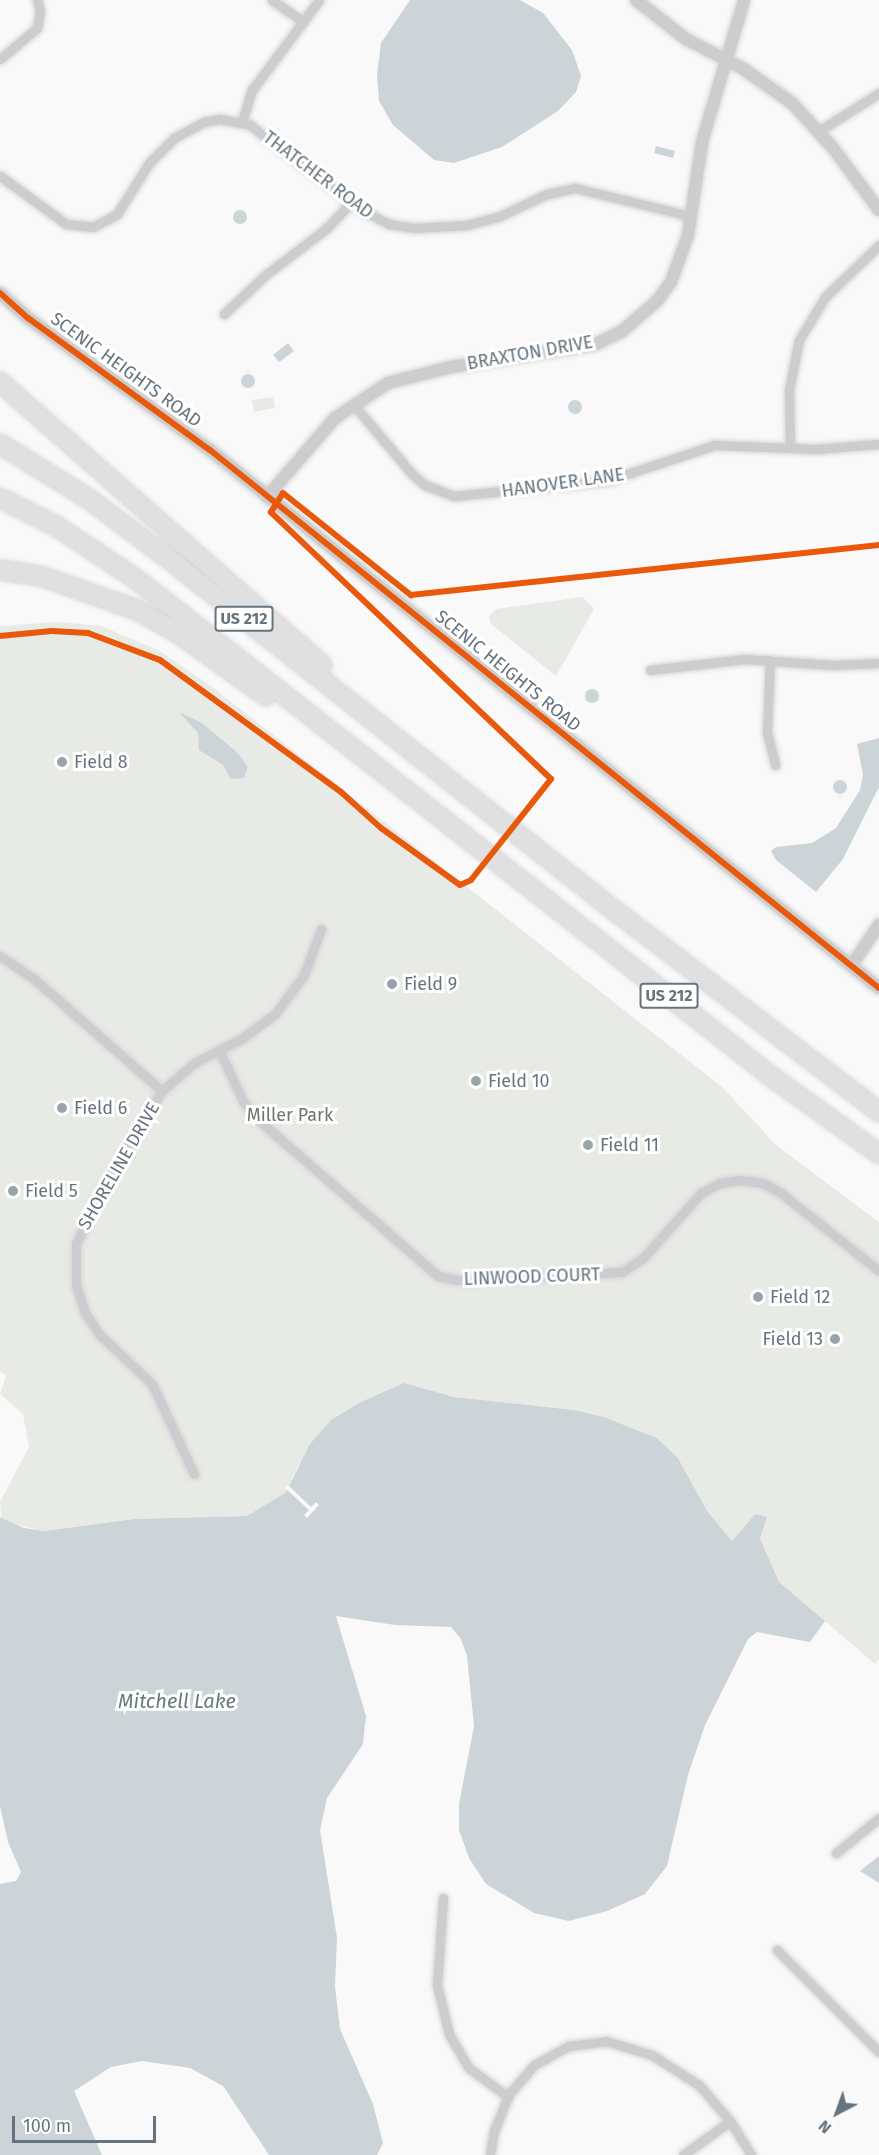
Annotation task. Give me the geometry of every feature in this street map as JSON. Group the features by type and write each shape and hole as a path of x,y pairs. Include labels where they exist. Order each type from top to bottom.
{"highway":[{"path":"0,382 481,805"},
{"name":"US 212","path":"0,444 89,499 849,1090 879,1110"},
{"name":"US 212","path":"0,498 56,526 136,579 772,1077 879,1154"},
{"path":"0,570 40,576 98,594 178,633 405,801 462,835"}],"street":[{"path":"0,59 37,28 40,11 37,0"},
{"path":"272,0 303,22"},
{"path":"243,122 252,90 319,0"},
{"path":"636,0 686,39 769,85 819,131 879,210"},
{"name":"BRAXTON DRIVE","path":"267,497 326,428 353,405 388,383 411,375 570,350 621,332 657,301 671,282 688,236 702,142 724,60 744,0"},
{"path":"819,131 879,93"},
{"name":"THATCHER ROAD","path":"0,176 66,224 93,226 117,214 149,163 174,138 204,122 243,122 264,133 351,202 388,224 449,227 484,222 547,194 575,188 690,216"},
{"path":"224,314 264,276 327,228 351,202"},
{"path":"790,447 789,390 799,340 825,297 879,245"},
{"name":"SCENIC HEIGHTS ROAD","path":"0,293 28,318 150,404 879,988"},
{"name":"SCENIC HEIGHTS ROAD","path":"0,305 28,318"},
{"name":"HANOVER LANE","path":"353,405 413,475 432,489 454,496 609,480 714,445 790,447 879,444"},
{"path":"650,670 717,660 770,660 833,665 879,663"},
{"path":"770,660 767,732 775,765"},
{"path":"851,966 879,925"},
{"name":"SHORELINE DRIVE","path":"194,1474 152,1384 92,1324 79,1299 74,1271 82,1227 162,1091 189,1067 261,1026 288,1000 311,962 321,929"},
{"path":"0,956 41,985 162,1091"},
{"name":"LINWOOD COURT","path":"219,1050 243,1101 255,1117 438,1276 457,1280 622,1272 644,1257 701,1193 720,1183 741,1179 763,1183 781,1193 879,1271"},
{"path":"836,1853 879,1818"},
{"path":"443,1898 437,1985 449,2034 469,2068 508,2097"},
{"path":"777,1950 879,2052"},
{"path":"490,2155 494,2131 508,2097 534,2065 550,2054 586,2042 606,2041 652,2055 677,2068 699,2085 730,2121 752,2155"},
{"path":"683,2155 730,2121"}],"green space":[{"path":"273,397 275,408 254,412 252,400"},
{"path":"583,597 594,609 556,676 490,623 489,617 496,609"},
{"name":"Miller Park","path":"58,622 101,626 158,650 211,686 722,1087 777,1146 879,1222 879,1659 875,1664 779,1582 760,1538 755,1514 732,1541 707,1512 678,1458 657,1438 604,1417 574,1410 454,1397 404,1383 299,1464 286,1492 247,1516 134,1519 43,1531 2,1521 0,1502 29,1447 23,1414 0,1394 6,1376 0,1371 0,626"}],"water":[{"path":"410,0 520,0 543,13 572,50 581,76 576,92 558,111 502,147 454,163 434,160 393,125 379,101 377,74 381,43"},
{"path":"656,146 675,151 673,158 654,153"},
{"path":"240,210 245,212 247,217 245,222 240,224 235,222 233,217 235,212"},
{"path":"288,343 294,351 279,362 273,355"},
{"path":"248,374 253,376 255,381 253,386 248,388 243,386 241,381 243,376"},
{"path":"575,400 580,402 582,407 580,412 575,414 570,412 568,407 570,402"},
{"path":"589,689 595,689 599,696 595,703 589,703 585,699 585,693"},
{"path":"179,712 202,723 238,753 248,767 244,778 231,779 223,765 199,750 198,733"},
{"path":"879,738 879,787 843,859 816,892 776,860 771,851 776,847 812,843 836,828 860,790 863,775 857,744"},
{"path":"837,780 843,780 847,787 843,794 837,794 833,790 833,784"},
{"name":"Mitchell Lake","path":"404,1383 454,1397 574,1410 604,1417 657,1438 678,1458 707,1511 732,1541 755,1514 767,1517 760,1538 779,1582 825,1621 810,1642 757,1632 748,1639 705,1725 688,1775 667,1866 645,1894 607,1911 569,1921 534,1913 486,1884 469,1858 459,1830 459,1804 474,1726 467,1656 461,1639 451,1627 395,1625 336,1616 366,1716 363,1744 327,1798 320,1830 337,1938 335,1987 340,2029 373,2104 383,2143 377,2155 269,2155 223,2086 190,2068 142,2061 111,2067 74,2091 102,2155 0,2155 0,1884 16,1881 21,1872 8,1842 0,1806 0,1517 24,1528 44,1531 134,1519 247,1516 286,1492 310,1444 331,1420 359,1403"},
{"path":"879,1856 879,1883 860,1871"}],"pier":[{"path":"288,1485 311,1507 316,1502 319,1505 307,1518 304,1515 309,1510 285,1488"}],"cycle path":[{"path":"0,293 28,318 210,450 879,988"},
{"path":"0,636 52,631 88,633 160,660 341,792 381,828 460,885 471,880 551,779 271,512 283,493 411,595 879,545"}],"place":[{"name":"Field 8","path":"62,762"},
{"name":"Field 9","path":"392,984"},
{"name":"Field 10","path":"476,1081"},
{"name":"Field 6","path":"62,1108"},
{"name":"Field 11","path":"588,1145"},
{"name":"Field 5","path":"13,1191"},
{"name":"Field 12","path":"758,1297"},
{"name":"Field 13","path":"835,1339"}]}
